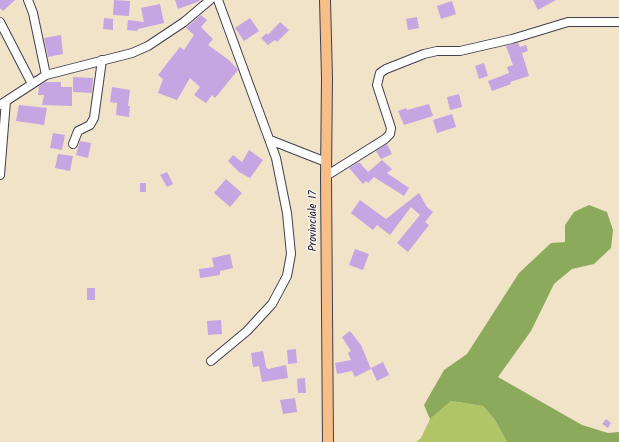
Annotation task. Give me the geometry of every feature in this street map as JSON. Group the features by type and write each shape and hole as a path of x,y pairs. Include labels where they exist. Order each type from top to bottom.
{"main road":[{"name":"Provinciale 17","path":"324,0 327,51 326,176 328,442"}],"street":[{"path":"28,0 33,13 46,75"},
{"path":"0,175 3,103 46,75 132,53 148,46 184,22 210,0"},
{"path":"211,361 262,316 276,298 287,276 291,254 287,214 281,178 270,140 218,0"},
{"path":"0,22 32,84"},
{"path":"326,176 385,139 390,134 391,128 377,85 380,73 386,68 424,54 466,50 568,22 619,22"},
{"path":"73,144 78,131 90,124 94,118 102,60"},
{"path":"270,140 326,162"}],"green space":[{"path":"589,205 607,212 613,230 611,248 594,264 572,269 554,284 531,331 498,377 582,425 608,433 619,432 619,442 507,442 495,420 483,406 451,401 430,419 424,405 444,370 467,354 519,273 551,243 565,242 565,225 574,212"},
{"path":"451,401 483,406 495,420 507,442 416,442 421,438 430,419"}],"building":[{"path":"0,0 15,0 3,11 0,8"},
{"path":"114,0 130,1 129,16 113,15"},
{"path":"175,0 199,0 200,1 178,9"},
{"path":"533,0 556,0 538,10"},
{"path":"452,1 456,14 441,19 437,6"},
{"path":"160,4 164,23 138,29 137,31 127,30 128,20 144,22 141,8"},
{"path":"201,15 207,20 201,27 213,39 208,45 229,60 238,70 215,98 212,95 206,103 194,95 200,87 190,78 177,100 158,93 163,79 158,75 180,47 184,50 194,35 186,28"},
{"path":"417,17 419,28 408,30 406,19"},
{"path":"104,18 113,19 113,30 103,29"},
{"path":"250,18 259,31 244,41 235,28"},
{"path":"280,22 289,30 277,42 275,40 268,45 261,38 267,33 268,35"},
{"path":"61,35 63,54 48,57 44,38"},
{"path":"518,43 520,47 526,45 528,51 522,53 529,76 510,82 511,84 492,91 488,81 509,73 507,67 513,65 506,46"},
{"path":"484,63 488,76 479,79 475,66"},
{"path":"73,77 93,78 92,93 73,92"},
{"path":"46,82 61,82 61,87 72,87 72,106 42,105 44,95 38,95 39,86"},
{"path":"112,87 130,90 128,106 130,106 129,117 116,115 117,103 110,102"},
{"path":"459,94 462,107 450,110 447,97"},
{"path":"429,104 433,116 404,125 398,111"},
{"path":"19,105 47,108 44,125 16,121"},
{"path":"452,114 456,127 437,133 433,120"},
{"path":"53,133 65,135 62,150 50,148"},
{"path":"80,141 91,143 88,158 76,155"},
{"path":"387,144 392,154 381,159 376,151"},
{"path":"249,150 263,160 250,178 239,172 228,161 233,155 242,162"},
{"path":"58,154 73,156 70,171 55,168"},
{"path":"382,160 392,169 387,173 409,188 404,196 374,177 368,183 366,181 363,184 349,168 359,162 368,172"},
{"path":"167,172 173,184 167,187 160,175"},
{"path":"226,179 242,193 230,207 214,193"},
{"path":"140,183 146,183 146,192 140,192"},
{"path":"419,193 427,207 433,212 425,222 429,225 408,252 397,243 420,215 411,207 390,235 377,225 373,230 351,213 360,200 386,219"},
{"path":"355,249 369,254 363,270 349,265"},
{"path":"230,254 233,268 220,271 220,275 200,278 199,269 214,267 212,258"},
{"path":"87,288 95,288 95,300 87,300"},
{"path":"221,320 222,334 208,335 207,321"},
{"path":"350,331 361,345 371,369 355,377 352,371 337,374 335,363 351,360 348,353 351,351 342,337"},
{"path":"296,349 297,363 288,364 287,350"},
{"path":"263,351 266,367 268,369 286,365 288,378 262,382 259,366 253,367 251,353"},
{"path":"383,362 389,375 377,381 371,368"},
{"path":"305,378 306,393 298,393 297,379"},
{"path":"295,398 297,412 283,414 280,400"},
{"path":"606,419 611,423 608,428 602,424"}]}
